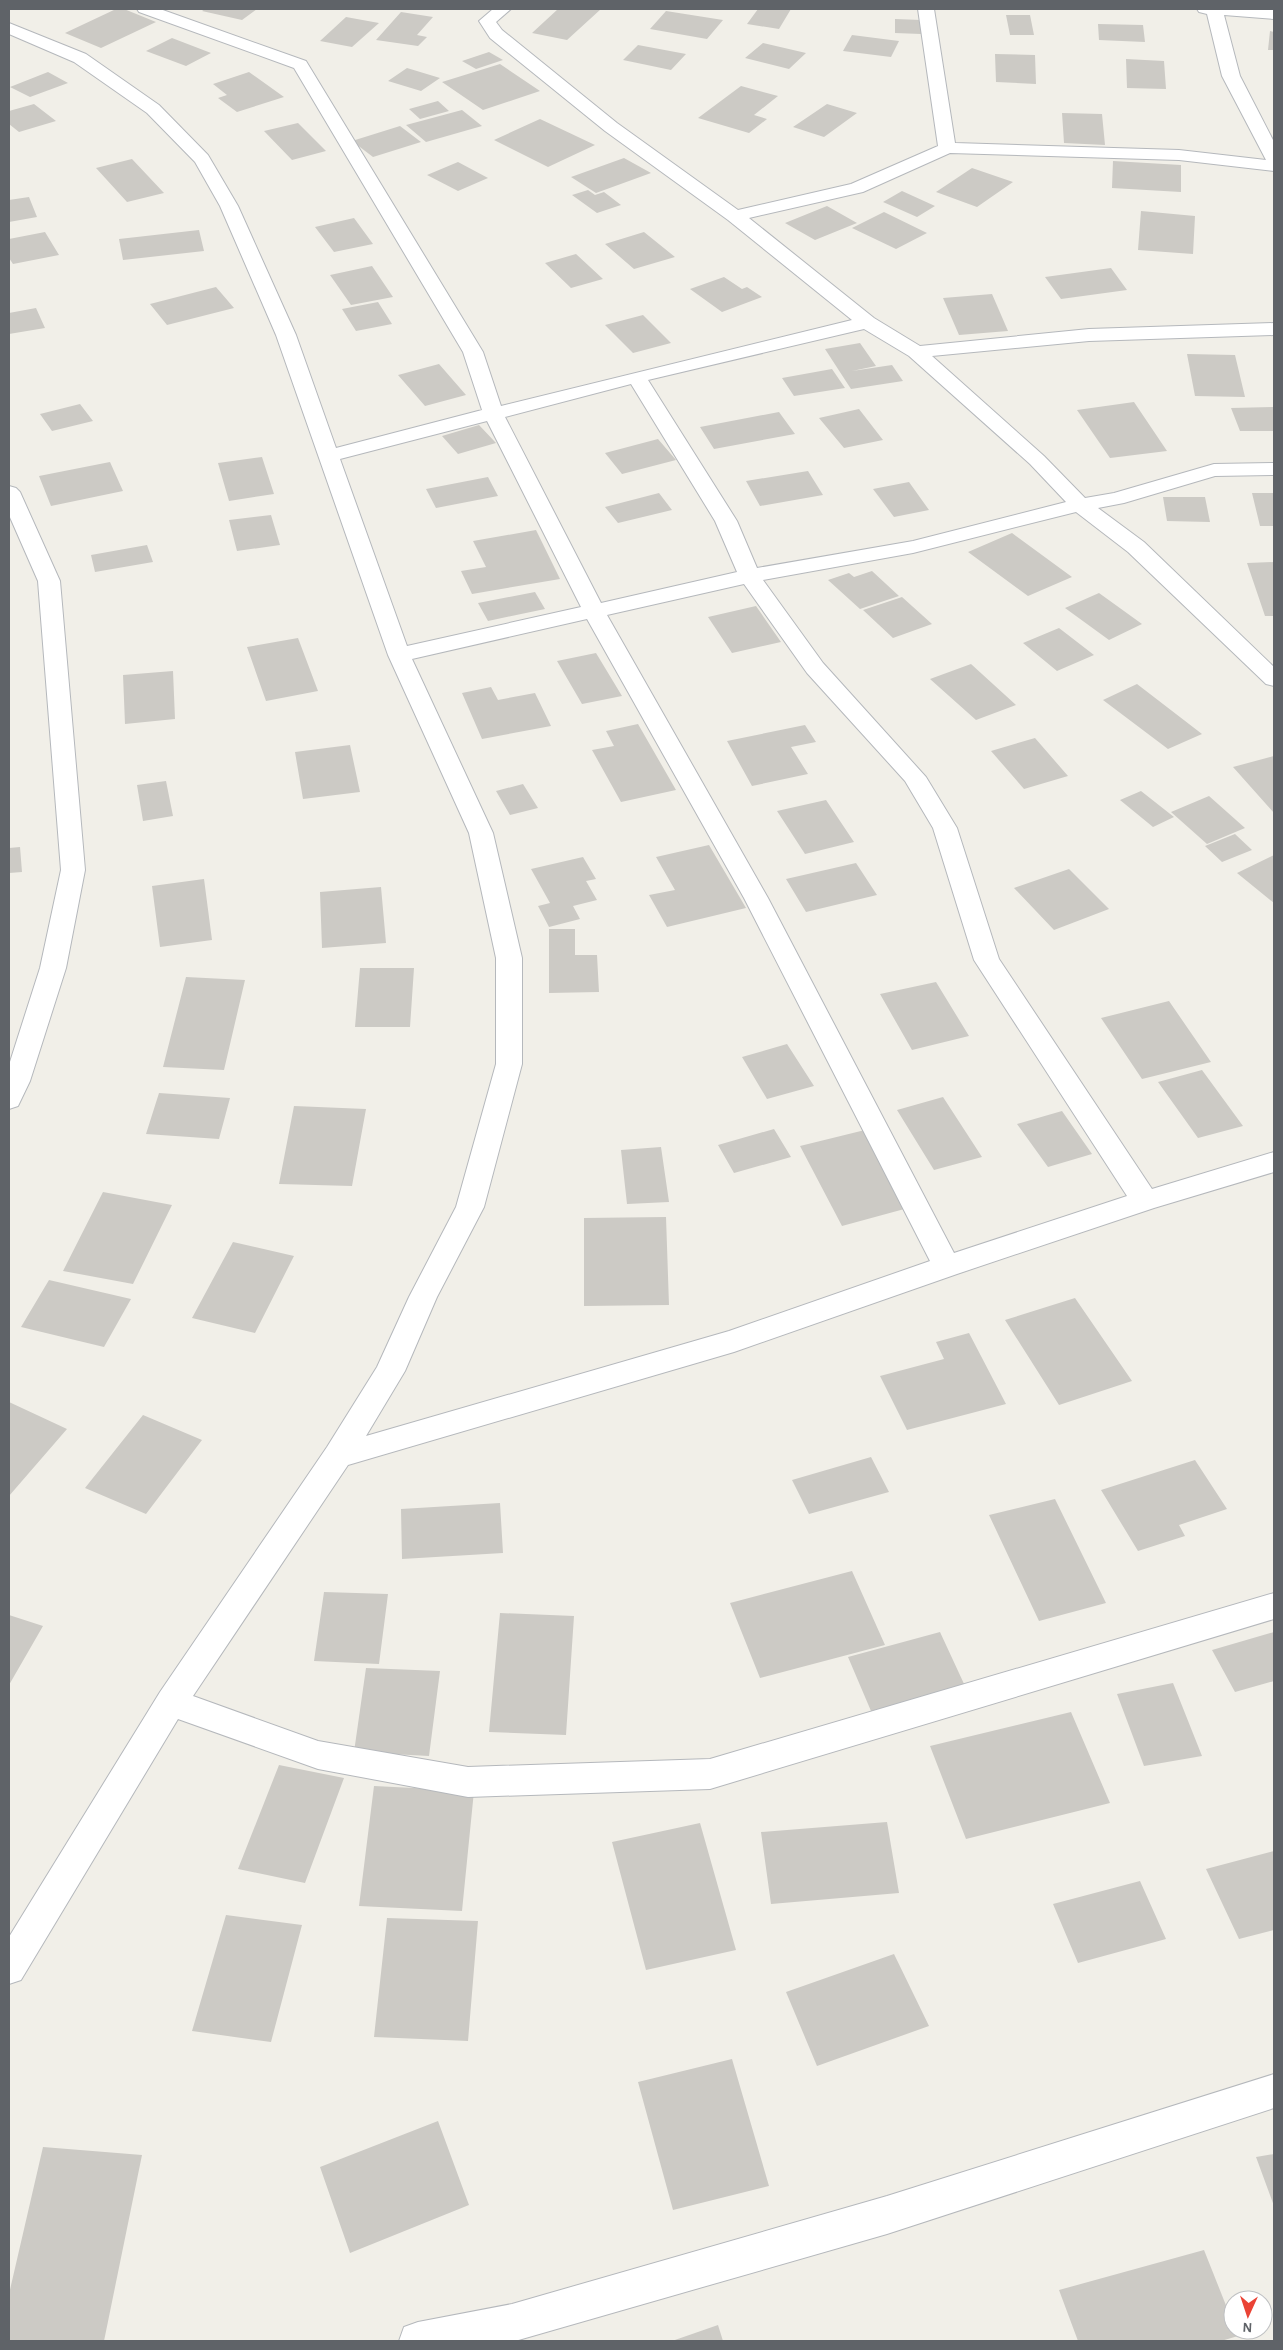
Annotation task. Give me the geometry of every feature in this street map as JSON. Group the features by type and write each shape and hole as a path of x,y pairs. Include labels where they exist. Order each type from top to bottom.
{"street":[{"path":"145,9 300,65 473,352 494,415 594,611 756,898 947,1266"},
{"path":"503,9 488,21 496,34 611,127 735,216 867,322 916,352 1037,460 1080,505 1136,546 1274,679"},
{"path":"926,9 947,148"},
{"path":"1204,9 1274,14"},
{"path":"1214,9 1231,76 1274,158"},
{"path":"9,28 80,58 153,109 202,159 229,206 286,335 399,655 481,833 510,958 509,1064 470,1207 423,1297 390,1371 338,1456 171,1702 9,1968"},
{"path":"735,216 857,188 947,148 1179,155 1274,166"},
{"path":"328,456 494,415 636,377 867,322"},
{"path":"916,352 1089,335 1274,329"},
{"path":"636,377 726,521 748,576 815,668 914,777 945,828 986,960 1145,1201"},
{"path":"399,655 748,576 913,547 1080,505 1117,499 1214,470 1274,469"},
{"path":"9,492 49,581 73,870 52,968 17,1081 9,1100"},
{"path":"338,1456 734,1341 947,1266 1145,1201 1274,1162"},
{"path":"171,1702 318,1755 468,1782 710,1774 1274,1606"},
{"path":"418,2341 512,2323 887,2215 1274,2091"}],"building":[{"path":"116,9 124,9 156,22 101,48 65,33"},
{"path":"205,9 257,9 242,20 202,11"},
{"path":"558,9 601,9 567,40 532,33"},
{"path":"758,9 791,9 779,29 747,24"},
{"path":"666,11 723,20 707,39 650,29"},
{"path":"401,12 433,17 417,35 427,37 418,46 376,40"},
{"path":"1006,15 1030,15 1034,35 1010,35"},
{"path":"346,17 379,23 352,47 320,41"},
{"path":"895,19 921,20 921,34 895,33"},
{"path":"1098,24 1143,25 1145,42 1099,40"},
{"path":"1270,31 1274,32 1274,50 1268,50"},
{"path":"852,35 899,41 891,57 843,51"},
{"path":"172,38 211,53 186,66 146,51"},
{"path":"763,43 806,53 789,69 745,58"},
{"path":"638,45 686,54 671,70 623,60"},
{"path":"489,52 503,60 476,69 462,61"},
{"path":"995,54 1035,55 1036,84 996,82"},
{"path":"1126,59 1164,61 1166,89 1127,88"},
{"path":"500,64 540,91 483,110 442,82"},
{"path":"407,68 440,78 421,91 388,81"},
{"path":"48,72 68,83 30,97 10,87"},
{"path":"249,72 284,97 237,112 218,98 227,95 213,84"},
{"path":"741,86 778,96 754,115 767,119 749,133 698,118"},
{"path":"438,101 449,111 420,119 409,109"},
{"path":"34,104 56,121 19,132 9,124 9,111"},
{"path":"827,104 857,113 824,137 793,127"},
{"path":"462,110 482,126 426,142 406,125"},
{"path":"1062,113 1102,114 1105,145 1064,143"},
{"path":"540,119 595,145 548,167 494,140"},
{"path":"298,123 326,151 292,160 264,131"},
{"path":"400,126 421,142 373,157 352,141"},
{"path":"624,158 651,173 596,193 571,177"},
{"path":"132,159 164,193 127,202 96,168"},
{"path":"1113,161 1181,165 1181,192 1112,188"},
{"path":"458,162 488,178 458,191 427,175"},
{"path":"972,168 1013,182 977,207 936,192"},
{"path":"588,190 595,195 604,192 621,205 597,213 572,195"},
{"path":"902,191 935,206 917,217 883,202"},
{"path":"29,197 37,217 9,222 9,200"},
{"path":"827,206 857,223 815,240 785,223"},
{"path":"1141,211 1195,216 1193,254 1138,250"},
{"path":"884,212 927,233 896,249 852,228"},
{"path":"354,218 373,244 334,252 315,227"},
{"path":"199,230 204,251 123,260 119,239"},
{"path":"45,232 59,255 13,264 9,258 9,239"},
{"path":"644,232 675,257 634,269 605,244"},
{"path":"576,254 603,279 571,288 545,263"},
{"path":"372,266 393,297 351,305 330,275"},
{"path":"1111,268 1127,290 1061,299 1045,277"},
{"path":"724,277 742,289 747,287 762,297 722,312 690,289"},
{"path":"216,287 234,308 167,325 150,304"},
{"path":"992,294 1008,331 959,335 943,298"},
{"path":"378,302 392,324 356,331 342,309"},
{"path":"36,308 45,328 9,334 9,313"},
{"path":"643,315 671,343 633,353 605,325"},
{"path":"860,343 876,366 852,371 892,365 903,381 851,389 825,349"},
{"path":"1187,354 1235,355 1245,397 1195,396"},
{"path":"439,364 466,395 425,406 398,375"},
{"path":"832,369 845,388 794,396 782,378"},
{"path":"1134,402 1167,451 1110,458 1077,410"},
{"path":"80,404 93,421 52,431 40,414"},
{"path":"1274,407 1274,431 1240,431 1231,408"},
{"path":"859,409 883,440 844,448 819,418"},
{"path":"779,412 795,434 714,449 700,427"},
{"path":"479,425 496,443 458,454 442,436"},
{"path":"658,439 676,460 622,474 605,453"},
{"path":"262,457 274,494 229,501 218,463"},
{"path":"110,462 123,491 51,506 39,476"},
{"path":"808,471 823,495 760,506 746,481"},
{"path":"488,477 498,496 436,508 426,489"},
{"path":"909,482 929,510 894,517 873,489"},
{"path":"659,493 672,510 618,523 605,507"},
{"path":"1252,493 1274,493 1274,526 1260,526"},
{"path":"1163,497 1205,497 1210,522 1167,521"},
{"path":"271,515 280,545 237,551 229,520"},
{"path":"536,530 560,579 472,594 461,571 486,567 473,541"},
{"path":"1012,533 1072,577 1028,596 968,552"},
{"path":"147,545 153,562 95,572 91,555"},
{"path":"1274,562 1274,616 1265,616 1247,563"},
{"path":"872,571 899,596 860,609 828,580 849,573 854,577"},
{"path":"535,592 545,609 488,621 478,603"},
{"path":"1099,593 1142,624 1109,640 1065,608"},
{"path":"902,597 932,624 893,638 863,610"},
{"path":"756,606 781,642 732,653 708,617"},
{"path":"1059,628 1094,655 1057,671 1023,643"},
{"path":"298,638 318,691 266,701 247,647"},
{"path":"596,653 622,696 582,704 557,661"},
{"path":"971,664 1016,705 976,720 930,679"},
{"path":"173,671 175,719 125,724 123,675"},
{"path":"1137,684 1202,734 1168,749 1103,700"},
{"path":"491,687 498,700 535,693 551,726 482,739 462,693"},
{"path":"638,724 676,790 621,802 592,750 614,746 606,731"},
{"path":"805,725 816,742 791,747 808,774 752,786 727,741"},
{"path":"1035,738 1068,776 1024,789 991,751"},
{"path":"350,745 360,792 303,799 295,752"},
{"path":"1274,756 1274,813 1233,767"},
{"path":"166,781 173,816 143,821 137,785"},
{"path":"523,784 538,808 510,815 496,791"},
{"path":"1141,791 1174,817 1153,827 1120,800"},
{"path":"1209,796 1245,828 1207,844 1171,812"},
{"path":"826,800 854,842 805,854 777,811"},
{"path":"1235,834 1252,850 1222,862 1205,846"},
{"path":"709,845 746,908 667,927 649,895 675,890 656,857"},
{"path":"20,847 22,872 9,873 9,848"},
{"path":"1274,855 1274,903 1237,873"},
{"path":"583,857 596,879 586,881 597,900 573,906 580,919 549,927 538,906 550,903 531,869"},
{"path":"856,863 877,895 806,912 786,879"},
{"path":"1069,869 1109,909 1054,930 1014,888"},
{"path":"204,879 212,940 160,947 152,886"},
{"path":"381,887 386,943 322,948 320,892"},
{"path":"549,929 575,929 575,955 597,955 599,992 549,993"},
{"path":"360,968 414,968 410,1027 355,1027"},
{"path":"186,977 245,980 224,1070 163,1067"},
{"path":"936,982 969,1036 912,1050 880,994"},
{"path":"1169,1001 1211,1062 1142,1079 1101,1018"},
{"path":"787,1044 814,1086 767,1099 742,1057"},
{"path":"1202,1070 1243,1126 1198,1138 1158,1082"},
{"path":"159,1093 230,1098 219,1139 146,1134"},
{"path":"943,1097 982,1157 934,1170 897,1110"},
{"path":"294,1106 366,1109 352,1186 279,1184"},
{"path":"1062,1111 1092,1154 1048,1167 1017,1124"},
{"path":"774,1129 791,1157 734,1173 718,1145"},
{"path":"865,1130 908,1208 842,1226 800,1146"},
{"path":"661,1147 669,1202 627,1204 621,1150"},
{"path":"103,1192 172,1205 133,1284 63,1271"},
{"path":"666,1217 669,1305 584,1306 584,1218"},
{"path":"233,1242 294,1256 255,1333 192,1318"},
{"path":"49,1280 131,1299 104,1347 21,1327"},
{"path":"1075,1298 1132,1381 1059,1405 1005,1320"},
{"path":"969,1333 1006,1404 907,1430 880,1376 944,1359 936,1342"},
{"path":"9,1402 67,1429 9,1496"},
{"path":"143,1415 202,1440 146,1514 85,1488"},
{"path":"871,1457 889,1492 809,1514 792,1480"},
{"path":"1195,1460 1227,1509 1179,1525 1185,1536 1138,1551 1101,1490"},
{"path":"1055,1499 1106,1603 1039,1621 989,1515"},
{"path":"500,1503 503,1553 402,1559 401,1509"},
{"path":"852,1571 885,1645 760,1678 730,1603"},
{"path":"324,1592 388,1594 379,1664 314,1661"},
{"path":"500,1613 574,1616 566,1735 489,1732"},
{"path":"9,1615 43,1626 9,1685"},
{"path":"940,1632 965,1686 871,1711 848,1657"},
{"path":"1274,1632 1274,1681 1235,1692 1212,1650"},
{"path":"366,1668 440,1671 429,1756 354,1752"},
{"path":"1173,1683 1202,1756 1144,1766 1117,1694"},
{"path":"1071,1712 1110,1803 966,1839 930,1746"},
{"path":"279,1765 344,1778 305,1883 238,1869"},
{"path":"374,1786 474,1791 462,1911 359,1906"},
{"path":"887,1822 899,1893 771,1904 761,1832"},
{"path":"700,1823 736,1950 646,1970 612,1842"},
{"path":"1274,1851 1274,1930 1239,1939 1206,1869"},
{"path":"1140,1881 1166,1939 1078,1963 1053,1904"},
{"path":"226,1915 302,1925 271,2042 192,2031"},
{"path":"387,1918 478,1921 468,2041 374,2037"},
{"path":"894,1954 929,2026 817,2066 786,1992"},
{"path":"732,2059 769,2186 673,2210 638,2082"},
{"path":"438,2121 469,2205 350,2253 320,2167"},
{"path":"43,2147 142,2155 104,2341 9,2341 9,2294"},
{"path":"1274,2154 1274,2206 1256,2157"},
{"path":"1204,2250 1223,2298 1224,2340 1078,2341 1059,2290"},
{"path":"718,2325 723,2341 672,2341"}]}
